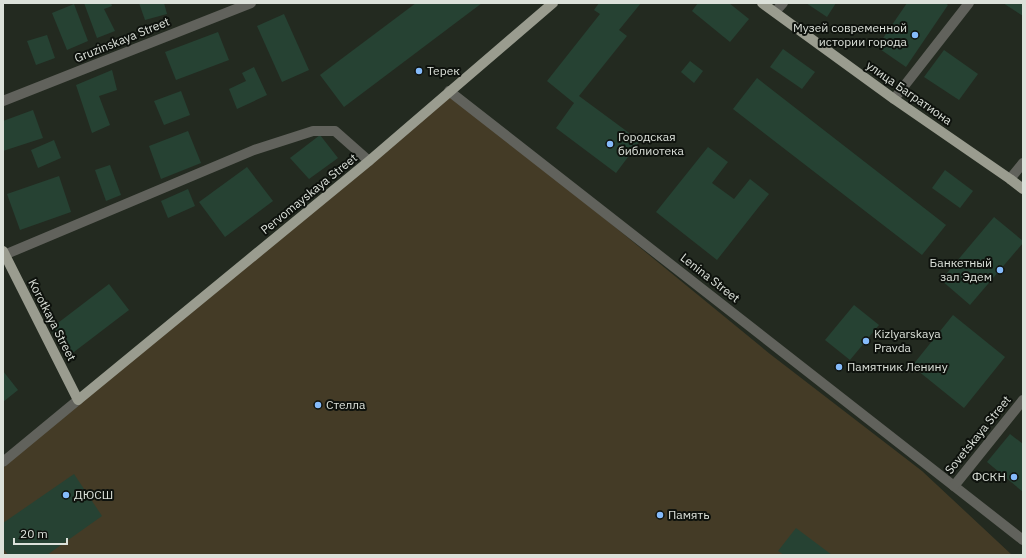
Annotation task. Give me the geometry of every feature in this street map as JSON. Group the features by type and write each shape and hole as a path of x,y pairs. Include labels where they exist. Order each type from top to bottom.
{"main road":[{"name":"Pervomayskaya Street","path":"78,400 369,161 552,3"},
{"name":"улица Багратиона","path":"762,3 894,100 1023,189"},
{"name":"Korotkaya Street","path":"4,253 78,400"}],"street":[{"name":"Gruzinskaya Street","path":"3,101 251,3"},
{"path":"776,12 783,3"},
{"path":"894,100 969,3"},
{"name":"Lenina Street","path":"449,91 1023,540"},
{"path":"4,253 254,150 313,131 335,131 369,161"},
{"path":"1010,179 1023,163"},
{"path":"3,462 78,400"},
{"name":"Sovetskaya Street","path":"954,486 1023,400"}],"shaded area":[{"path":"449,91 770,354 922,471 1012,555 3,555 3,468 78,400"}],"building":[{"path":"84,3 111,3 112,6 104,9 115,31 97,38"},
{"path":"139,3 164,3 167,14 145,20"},
{"path":"416,3 482,3 344,107 320,75"},
{"path":"599,3 641,3 619,30 627,36 579,96 640,141 616,173 556,128 574,103 547,81 600,14 594,10"},
{"path":"698,3 729,3 749,19 730,42 692,11"},
{"path":"806,3 836,3 827,17"},
{"path":"907,3 945,3 948,5 906,67 877,47"},
{"path":"1003,3 1023,3 1023,16"},
{"path":"74,4 88,41 67,50 52,13"},
{"path":"284,14 309,70 282,82 257,26"},
{"path":"218,32 229,60 176,80 165,52"},
{"path":"47,35 55,58 36,65 27,41"},
{"path":"783,49 815,72 802,89 770,67"},
{"path":"944,50 978,74 959,100 924,77"},
{"path":"690,61 703,71 694,83 681,72"},
{"path":"254,67 267,95 237,109 229,89 246,81 242,73"},
{"path":"112,70 117,90 99,96 110,125 92,133 76,85"},
{"path":"757,78 946,225 922,255 733,109"},
{"path":"181,91 190,115 164,125 154,101"},
{"path":"33,110 43,138 3,151 3,121"},
{"path":"188,131 201,163 161,179 149,146"},
{"path":"320,135 338,158 309,179 290,158"},
{"path":"54,140 61,158 38,168 31,150"},
{"path":"708,147 728,162 712,183 734,199 750,179 769,194 717,260 656,212"},
{"path":"110,165 121,195 106,201 95,170"},
{"path":"247,167 273,201 225,237 199,202"},
{"path":"945,170 973,191 960,208 932,188"},
{"path":"59,176 71,212 20,230 7,194"},
{"path":"188,189 195,206 168,218 161,201"},
{"path":"994,217 1023,241 1023,243 970,305 941,280"},
{"path":"109,284 129,310 70,355 50,329"},
{"path":"854,305 879,325 850,360 825,340"},
{"path":"953,315 1005,357 964,408 912,366"},
{"path":"3,371 18,390 3,402"},
{"name":"ФСКН","path":"1010,434 1023,444 1023,492 987,462"},
{"name":"ДЮСШ","path":"74,474 102,516 47,555 8,555 3,548 3,523"},
{"path":"796,528 832,555 784,555 778,551"}],"place":[{"name":"Музей современной истории города","path":"915,35"},
{"name":"Терек","path":"419,71"},
{"name":"Городская библиотека","path":"610,144"},
{"name":"Банкетный зал Эдем","path":"1000,270"},
{"name":"Kizlyarskaya Pravda","path":"866,341"},
{"name":"Памятник Ленину","path":"839,367"},
{"name":"Стелла","path":"318,405"},
{"name":"ФСКН","path":"1014,477"},
{"name":"ДЮСШ","path":"66,495"},
{"name":"Память","path":"660,515"}]}
